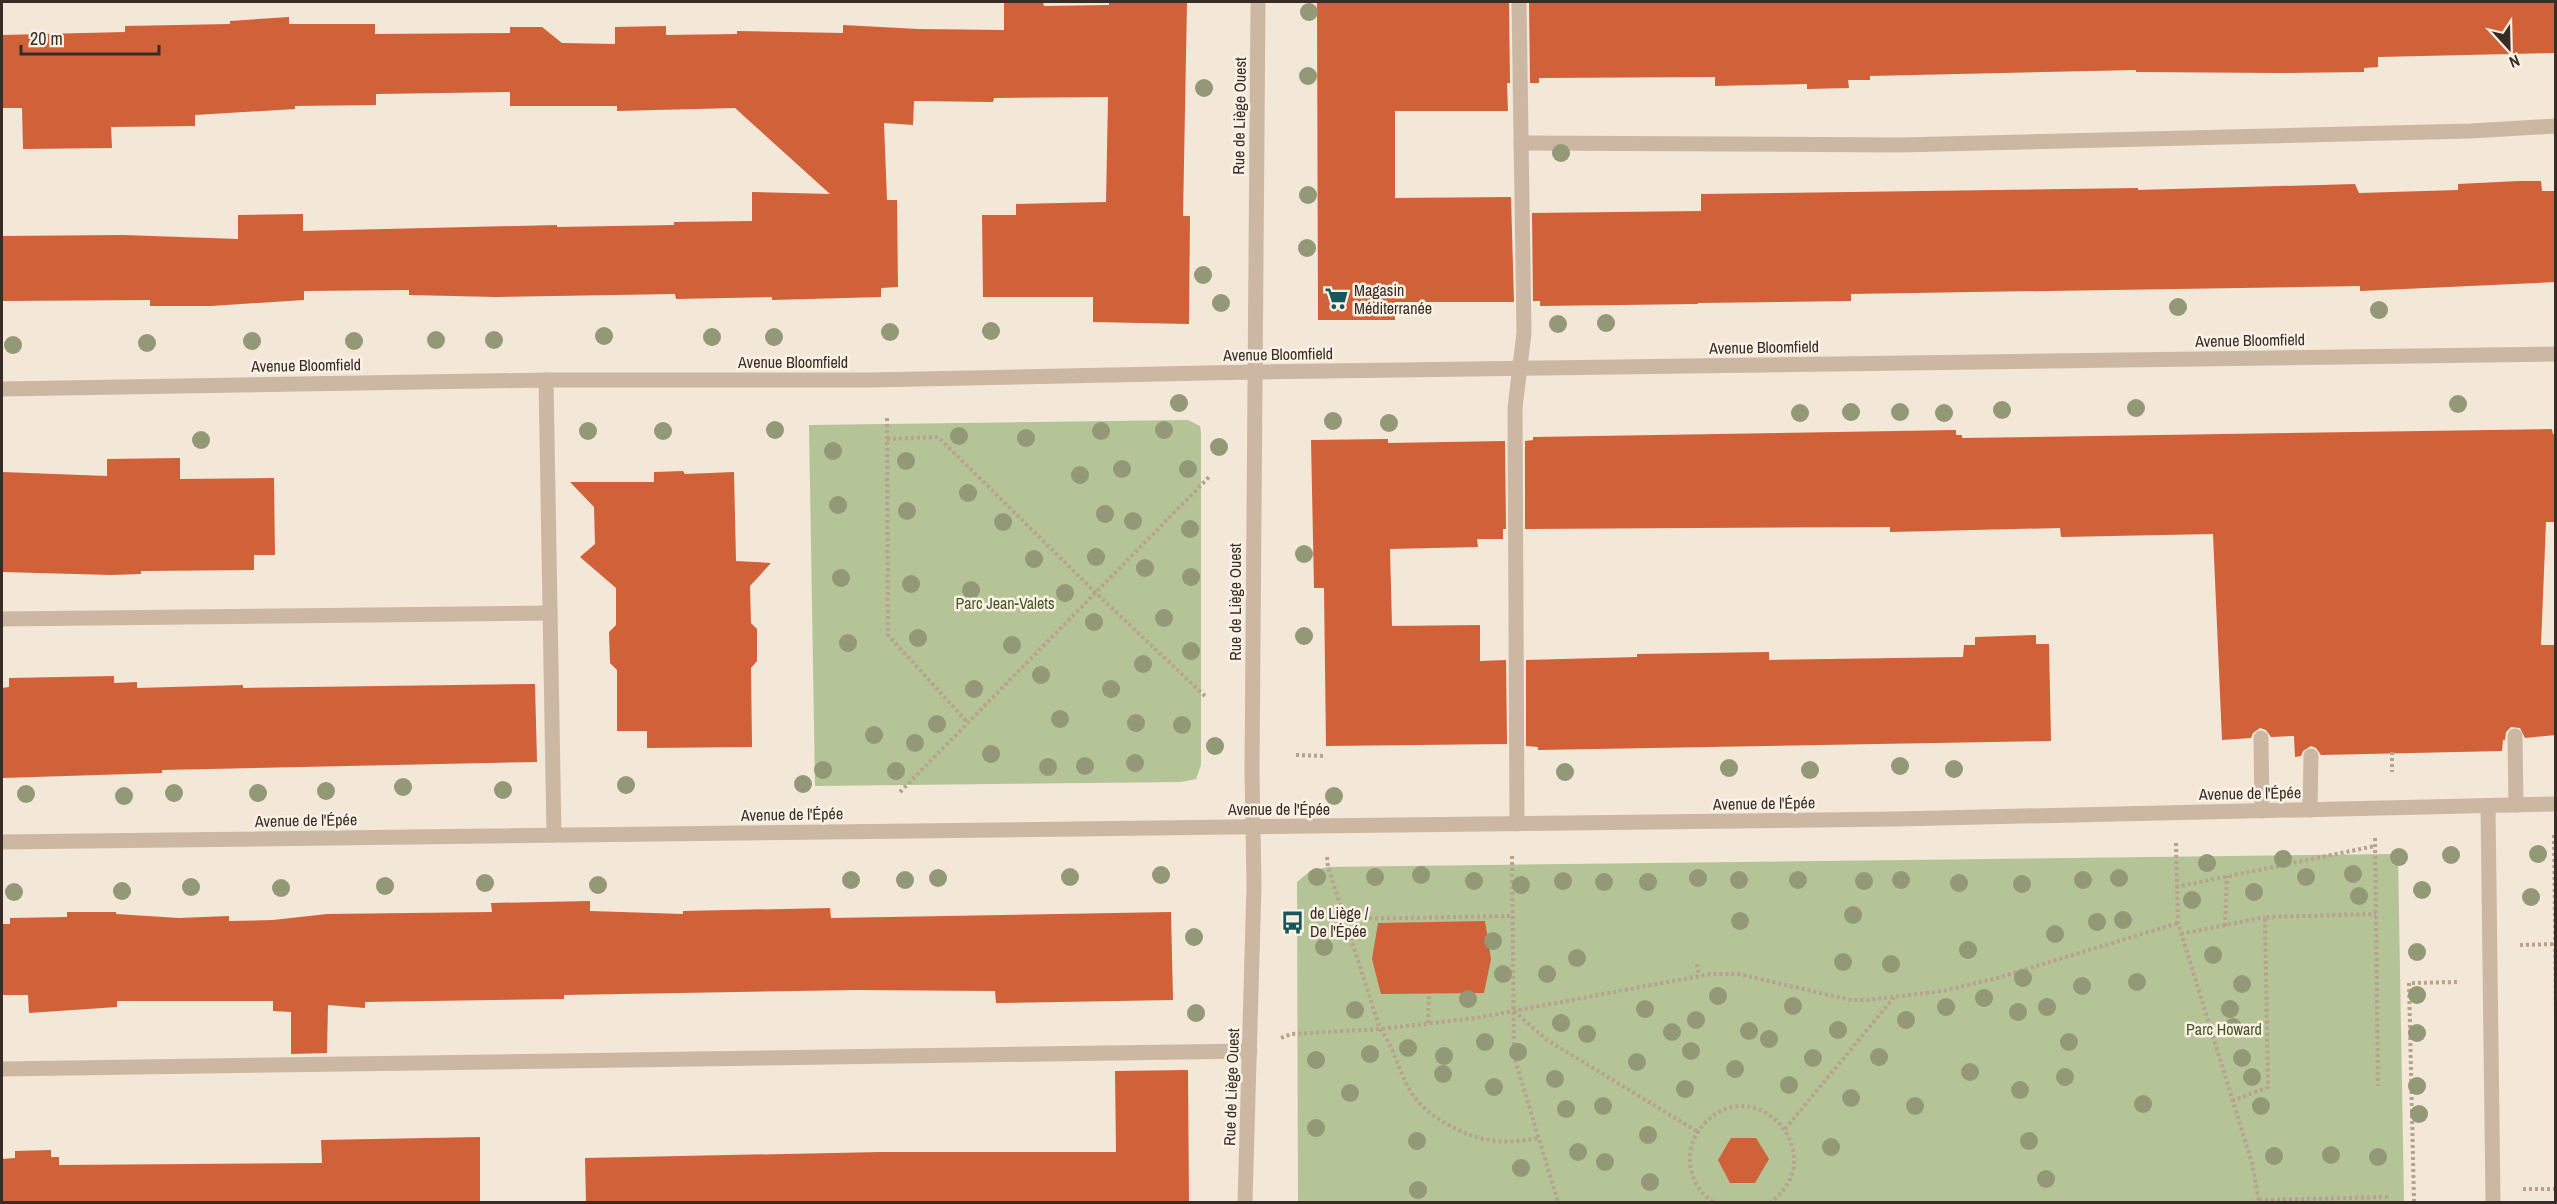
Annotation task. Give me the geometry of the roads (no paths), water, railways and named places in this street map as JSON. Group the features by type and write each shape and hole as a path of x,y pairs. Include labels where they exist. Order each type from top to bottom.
{"street":[{"name":"Rue de Liège Ouest","path":"1245,1203 1254,886 1258,2"},
{"path":"1517,824 1515,408 1524,333 1519,2"},
{"path":"1521,143 1900,145 2471,131 2556,126"},
{"name":"Avenue Bloomfield","path":"2,388 546,380 870,380 1255,372 2556,354"},
{"path":"546,380 554,835"},
{"path":"2,619 550,613"},
{"path":"2515,736 2516,805"},
{"path":"2261,738 2262,811"},
{"path":"2310,810 2311,756"},
{"name":"Avenue de l'Épée","path":"2,842 1253,828 2556,804"},
{"path":"2488,806 2493,1203"},
{"path":"2,1069 1250,1051"}],"place":[{"name":"Magasin Méditerranée","path":"1336,299"},
{"name":"de Liège / De l'Épée","path":"1292,922"}],"park label":[{"name":"Parc Jean-Valets","path":"1005,603"},
{"name":"Parc Howard","path":"2224,1029"}]}
